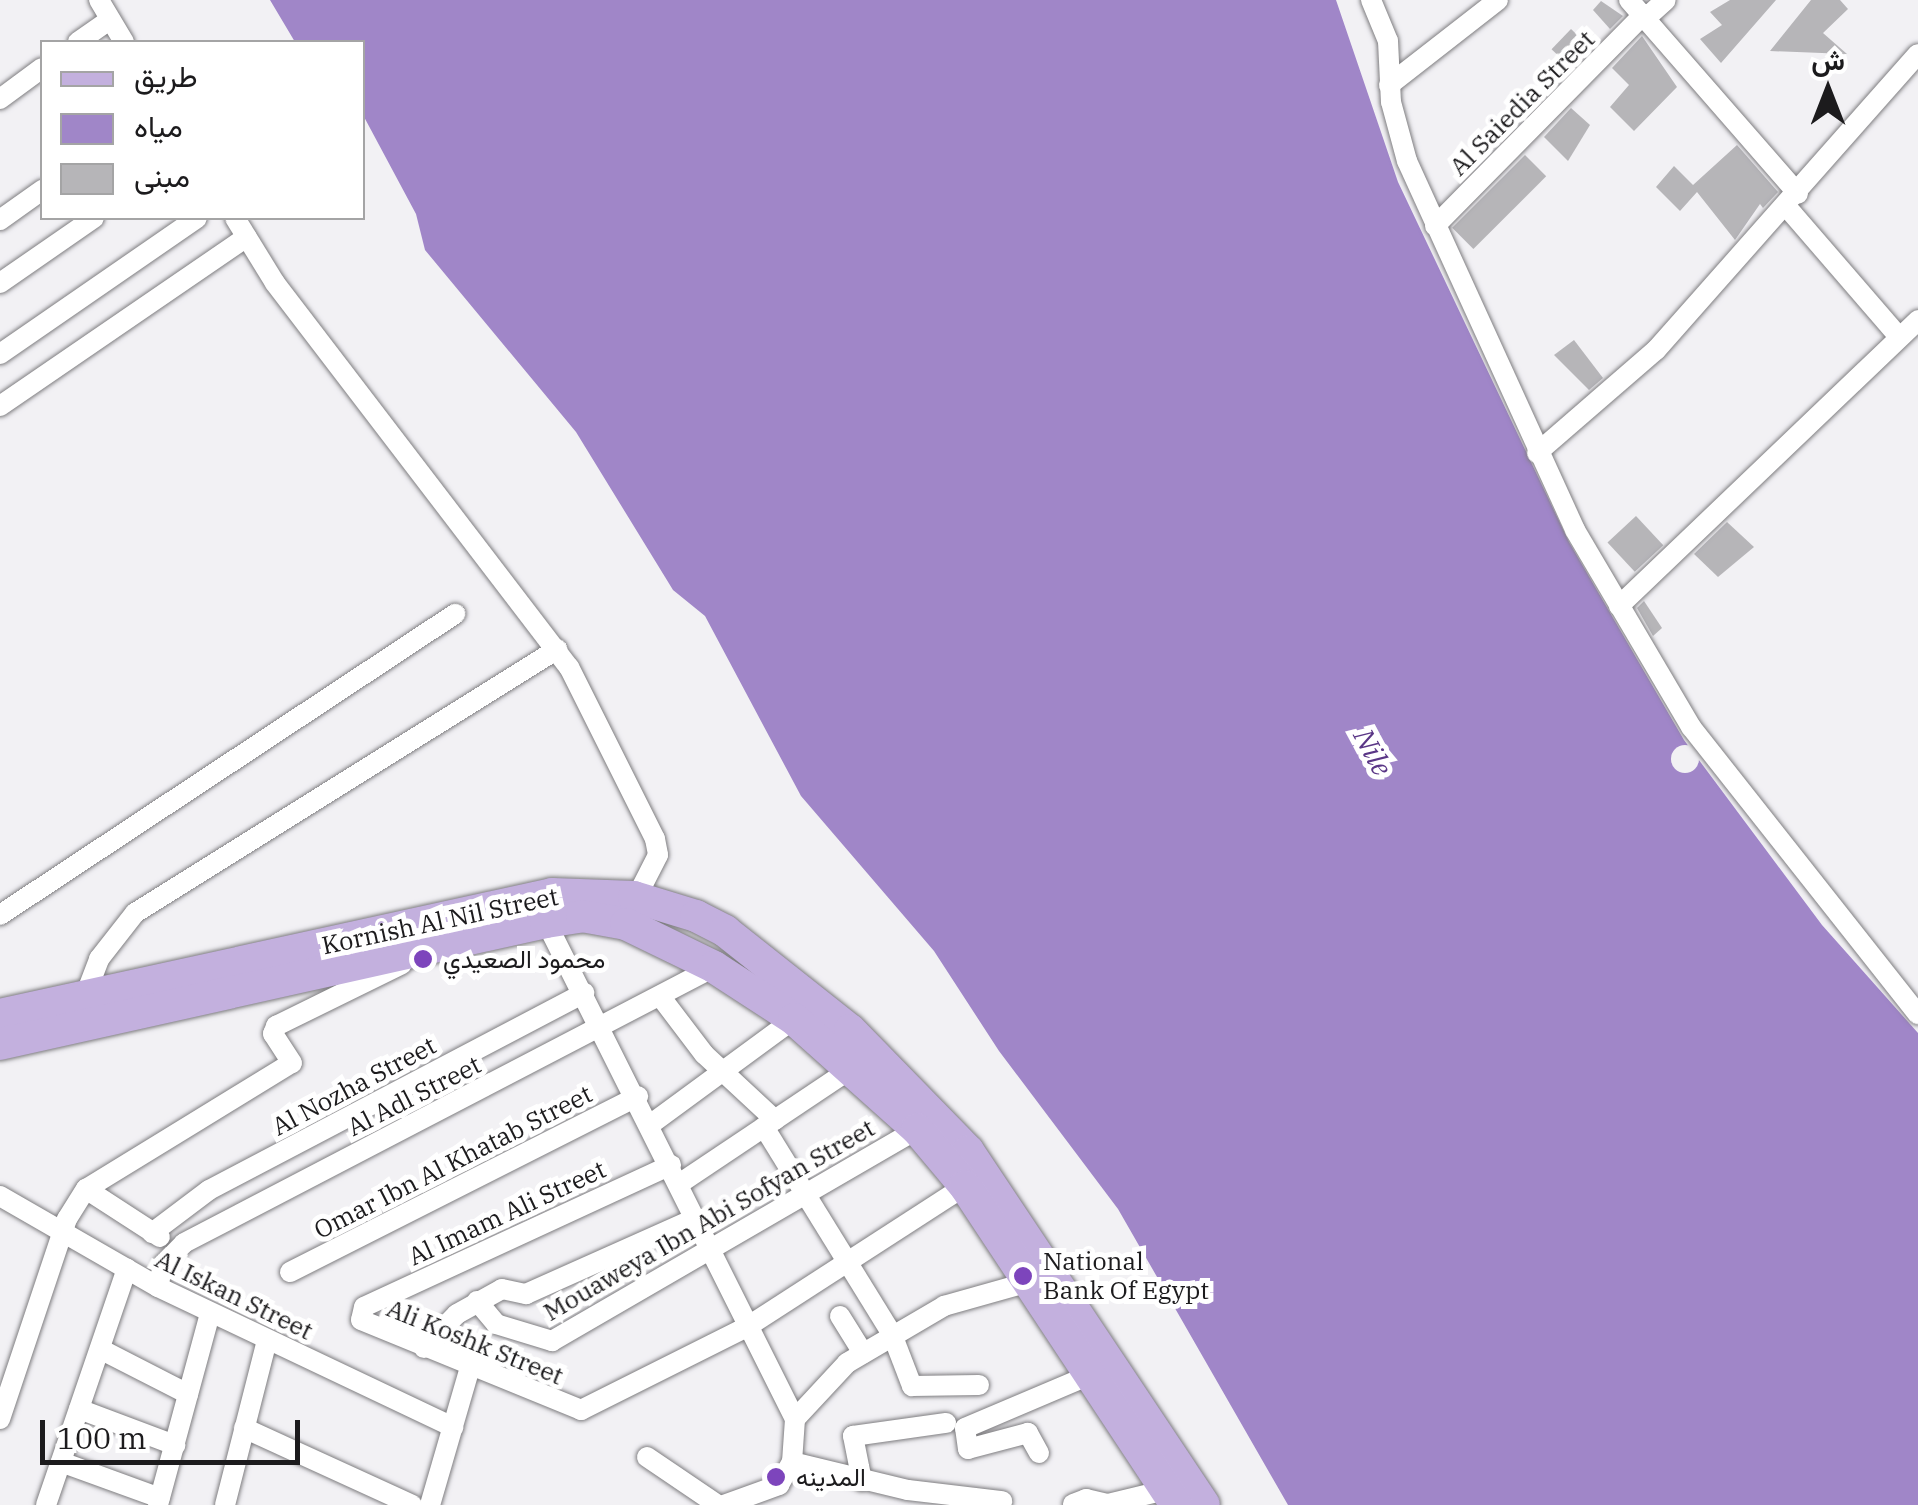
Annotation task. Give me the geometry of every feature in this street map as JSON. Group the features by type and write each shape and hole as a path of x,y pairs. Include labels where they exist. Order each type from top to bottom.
{"main road":[{"name":"Kornish Al Nil Street","path":"0,1014 524,899 579,892 630,910 724,931 902,1077 1006,1202 1204,1505"},
{"name":"Kornish Al Nil Street","path":"0,1044 426,953 546,922 630,910 794,1019 854,1067 917,1129 965,1186 1171,1497"}],"street":[{"path":"99,0 123,40"},
{"path":"1371,0 1388,40 1389,84 1407,161 1537,453 1619,606 1691,727 1918,1014"},
{"path":"1389,84 1498,0"},
{"name":"Al Saiedia Street","path":"1435,226 1640,11 1666,0"},
{"path":"1640,11 1900,338"},
{"path":"81,40 110,20"},
{"path":"1537,453 1656,350 1918,54"},
{"path":"0,99 40,69"},
{"path":"0,220 40,191"},
{"path":"0,283 91,220"},
{"path":"0,354 193,220"},
{"path":"236,220 556,649 655,840 658,855 630,910"},
{"path":"0,406 247,237"},
{"path":"1619,606 1918,320"},
{"path":"0,915 455,614"},
{"path":"85,996 100,959 135,913 556,649"},
{"path":"546,922 638,1096 746,1327 796,1419"},
{"path":"0,1419 64,1230 86,1189 292,1064 273,1034 276,1026 426,953"},
{"name":"Al Adl Street","path":"178,1247 714,966"},
{"name":"Al Nozha Street","path":"152,1232 209,1190 585,993"},
{"path":"660,996 769,1123 806,1195 892,1334 914,1388 979,1385"},
{"path":"651,1124 794,1019"},
{"name":"Al Imam Ali Street","path":"364,1306 675,1175 769,1123 854,1067"},
{"name":"Omar Ibn Al Khatab Street","path":"290,1272 638,1096"},
{"name":"Mouaweya Ibn Abi Sofyan Street","path":"478,1301 496,1324 549,1342 917,1129"},
{"name":"Ali Koshk Street","path":"364,1306 359,1314 365,1323 581,1410 746,1327 965,1186"},
{"path":"86,1189 178,1247 163,1265 158,1287"},
{"name":"Al Iskan Street","path":"1,1198 64,1230 158,1287 453,1427"},
{"path":"424,1348 478,1301 502,1289 526,1294 696,1218"},
{"path":"46,1505 127,1269"},
{"path":"647,1457 731,1504 775,1497 792,1462 796,1419 818,1388 892,1334 958,1301 1029,1282"},
{"path":"61,1462 159,1501 210,1313"},
{"path":"840,1316 864,1353"},
{"path":"225,1505 267,1340"},
{"path":"100,1348 188,1394"},
{"path":"430,1505 470,1366"},
{"path":"1039,1453 1028,1433 968,1449 965,1428 1090,1375"},
{"path":"79,1409 174,1445"},
{"path":"862,1481 861,1463 852,1457 855,1435 946,1422"},
{"path":"244,1428 412,1505"},
{"path":"792,1462 862,1481 1002,1501"},
{"path":"1073,1504 1086,1499 1108,1504 1171,1497"}],"water":[{"name":"Nile","path":"270,0 1336,0 1398,182 1569,542 1684,740 1822,925 1918,1033 1918,1505 1288,1505 1118,1209 999,1051 934,951 801,796 705,616 673,590 576,432 425,250 416,214 365,119 365,40 294,40"}],"pier":[{"path":"1685,745 1695,749 1699,759 1695,769 1685,773 1675,769 1671,759 1675,749"}],"building":[{"path":"1730,0 1776,0 1721,63 1700,39 1722,25 1710,12"},
{"path":"1811,0 1840,0 1848,9 1823,33 1847,54 1770,51"},
{"path":"1601,1 1623,16 1610,29 1593,10"},
{"path":"1571,29 1591,48 1572,69 1552,49"},
{"path":"1642,36 1677,87 1634,131 1610,107 1629,85 1612,68"},
{"path":"1571,108 1590,125 1568,161 1544,137"},
{"path":"1737,145 1778,192 1763,208 1760,204 1735,240 1697,192 1680,211 1656,187 1674,166 1693,185"},
{"path":"1525,155 1546,176 1473,249 1452,228"},
{"path":"1574,340 1603,378 1589,390 1554,355"},
{"path":"1636,516 1663,545 1635,572 1607,543"},
{"path":"1727,522 1754,547 1718,577 1694,554"},
{"path":"1644,601 1662,628 1653,636 1637,608"}],"place":[{"name":"محمود الصعيدي","path":"423,959"},
{"name":"National Bank Of Egypt","path":"1023,1276"},
{"name":"المدينه","path":"776,1477"}]}
